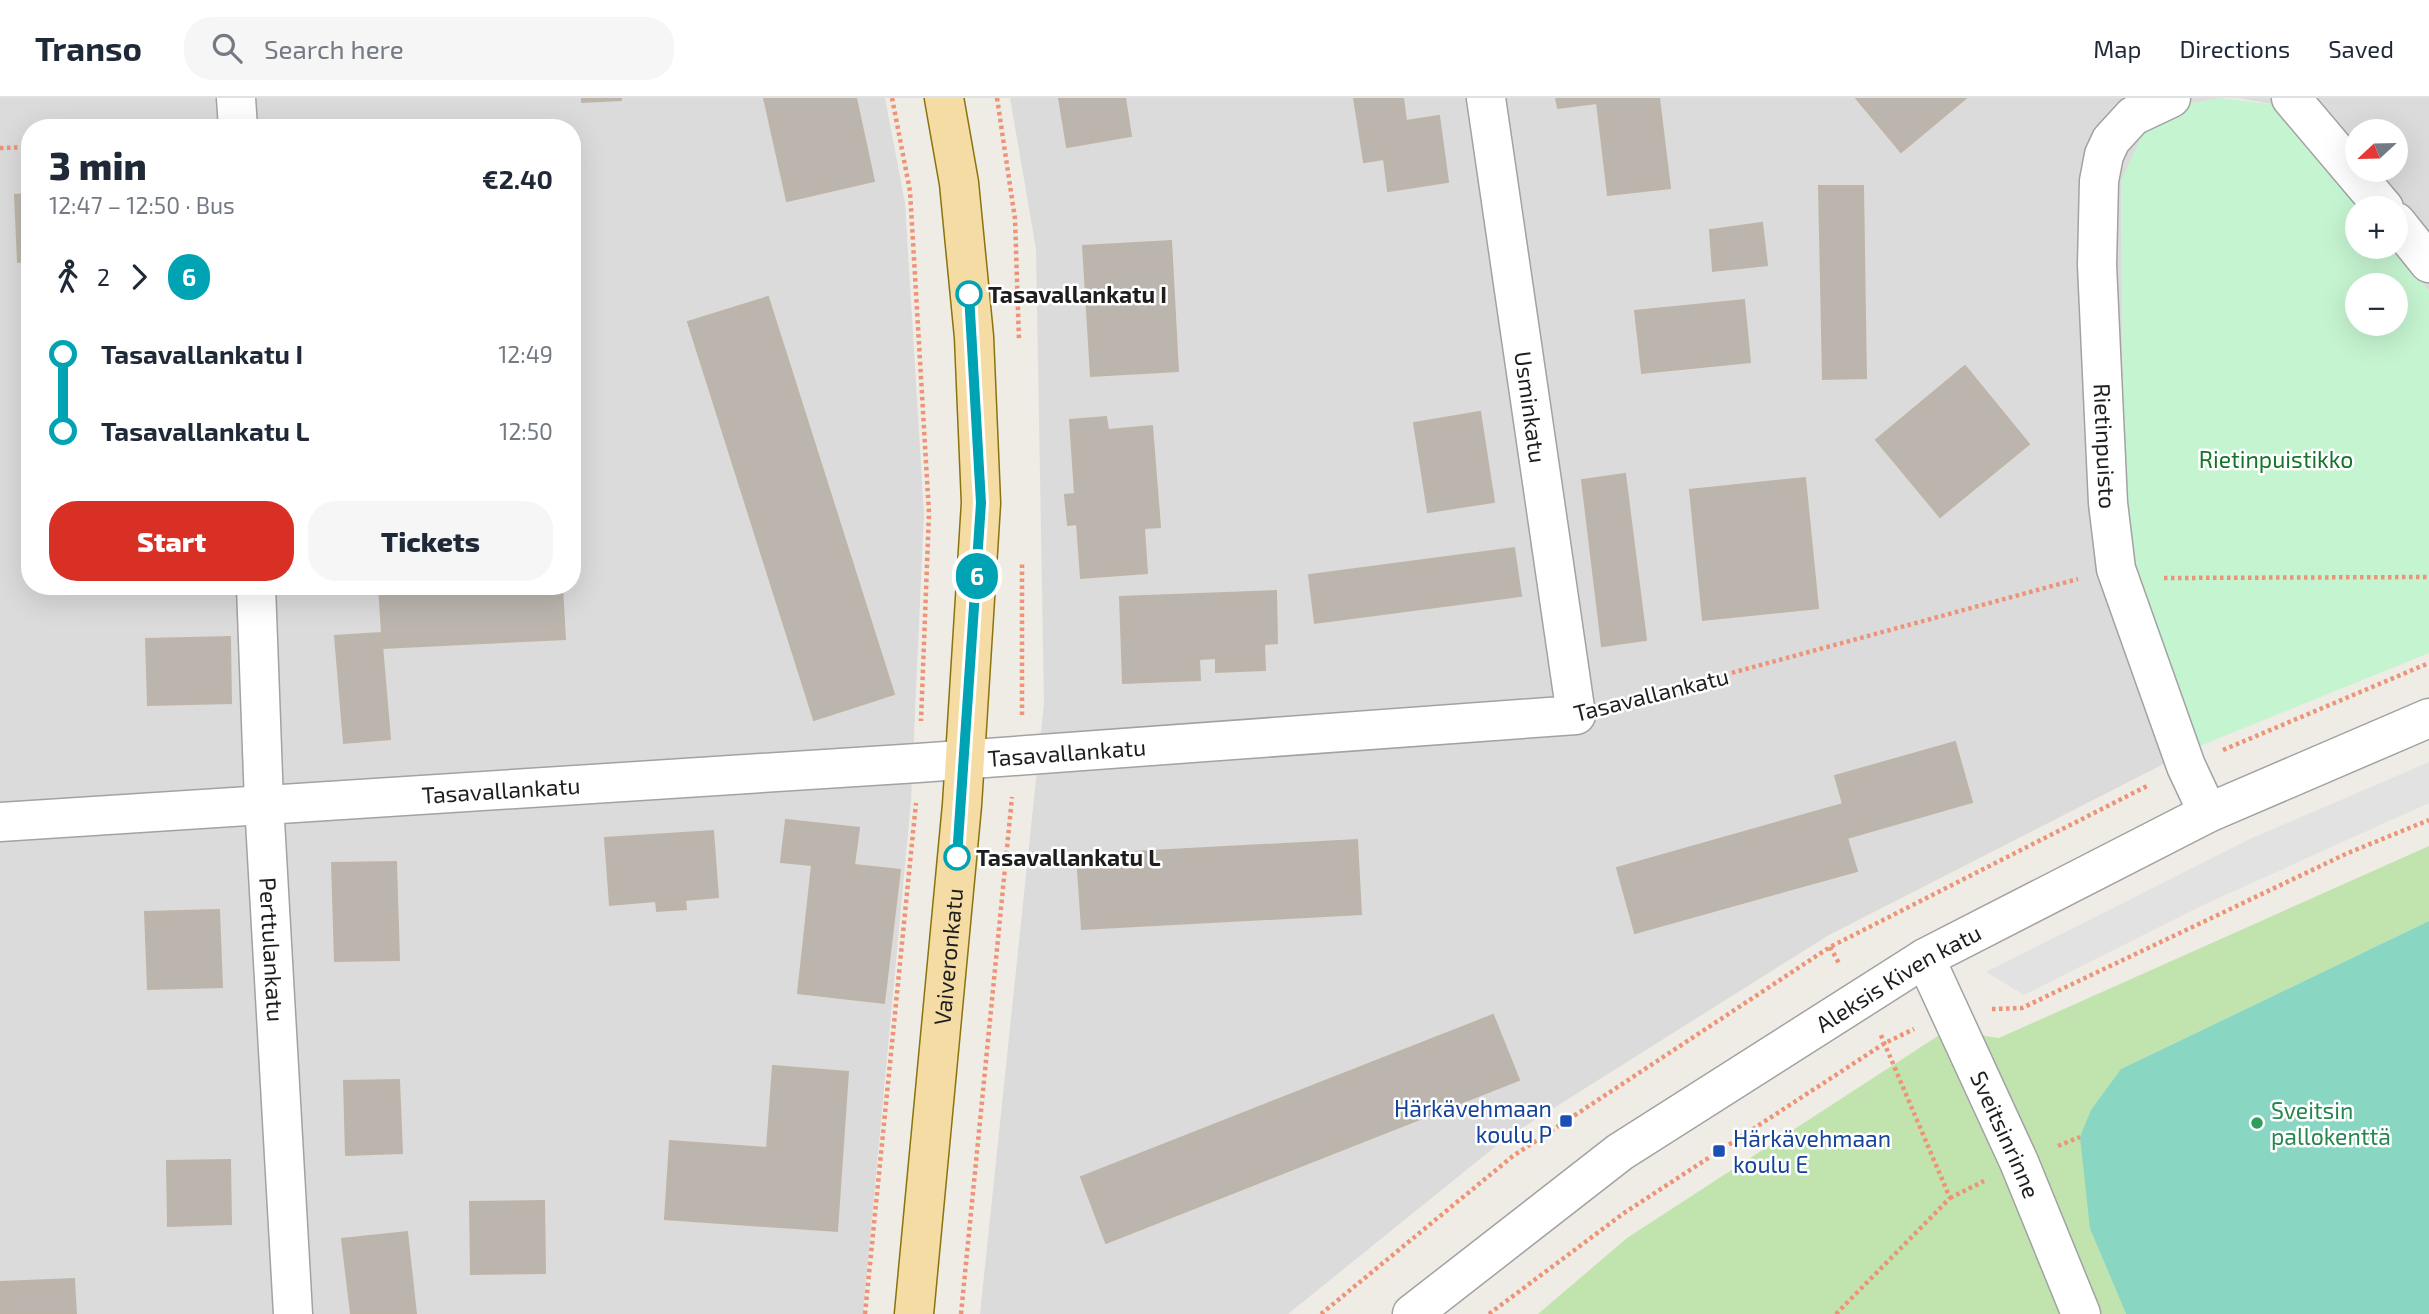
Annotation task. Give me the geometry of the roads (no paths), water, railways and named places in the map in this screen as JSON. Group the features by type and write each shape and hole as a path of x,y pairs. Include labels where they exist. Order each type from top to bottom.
{"main road":[{"name":"Vaiveronkatu","path":"914,1314 965,760 981,503 970,299 959,183 944,98"}],"street":[{"path":"236,98 237,119"},
{"name":"Usminkatu","path":"1486,98 1576,715"},
{"name":"Rietinpuisto","path":"2171,98 2133,116 2111,139 2104,155 2099,181 2097,265 2108,503 2116,569 2186,766 2208,813"},
{"path":"2291,98 2374,196"},
{"path":"2408,237 2429,263"},
{"name":"Perttulankatu","path":"256,595 264,803 293,1314"},
{"name":"Tasavallankatu","path":"0,822 965,760 1576,715"},
{"name":"Aleksis Kiven katu","path":"1412,1314 1620,1152 1925,958 2208,813 2429,718"},
{"name":"Sveitsinrinne","path":"1925,958 2019,1162 2081,1314"}],"place":[{"name":"Tasavallankatu I","path":"969,294"},
{"name":"Tasavallankatu L","path":"957,857"},
{"name":"Härkävehmaan koulu P","path":"1566,1121"},
{"name":"Sveitsin pallokenttä","path":"2257,1123"},
{"name":"Härkävehmaan koulu E","path":"1719,1151"}],"park label":[{"name":"Rietinpuistikko","path":"2276,459"}]}
